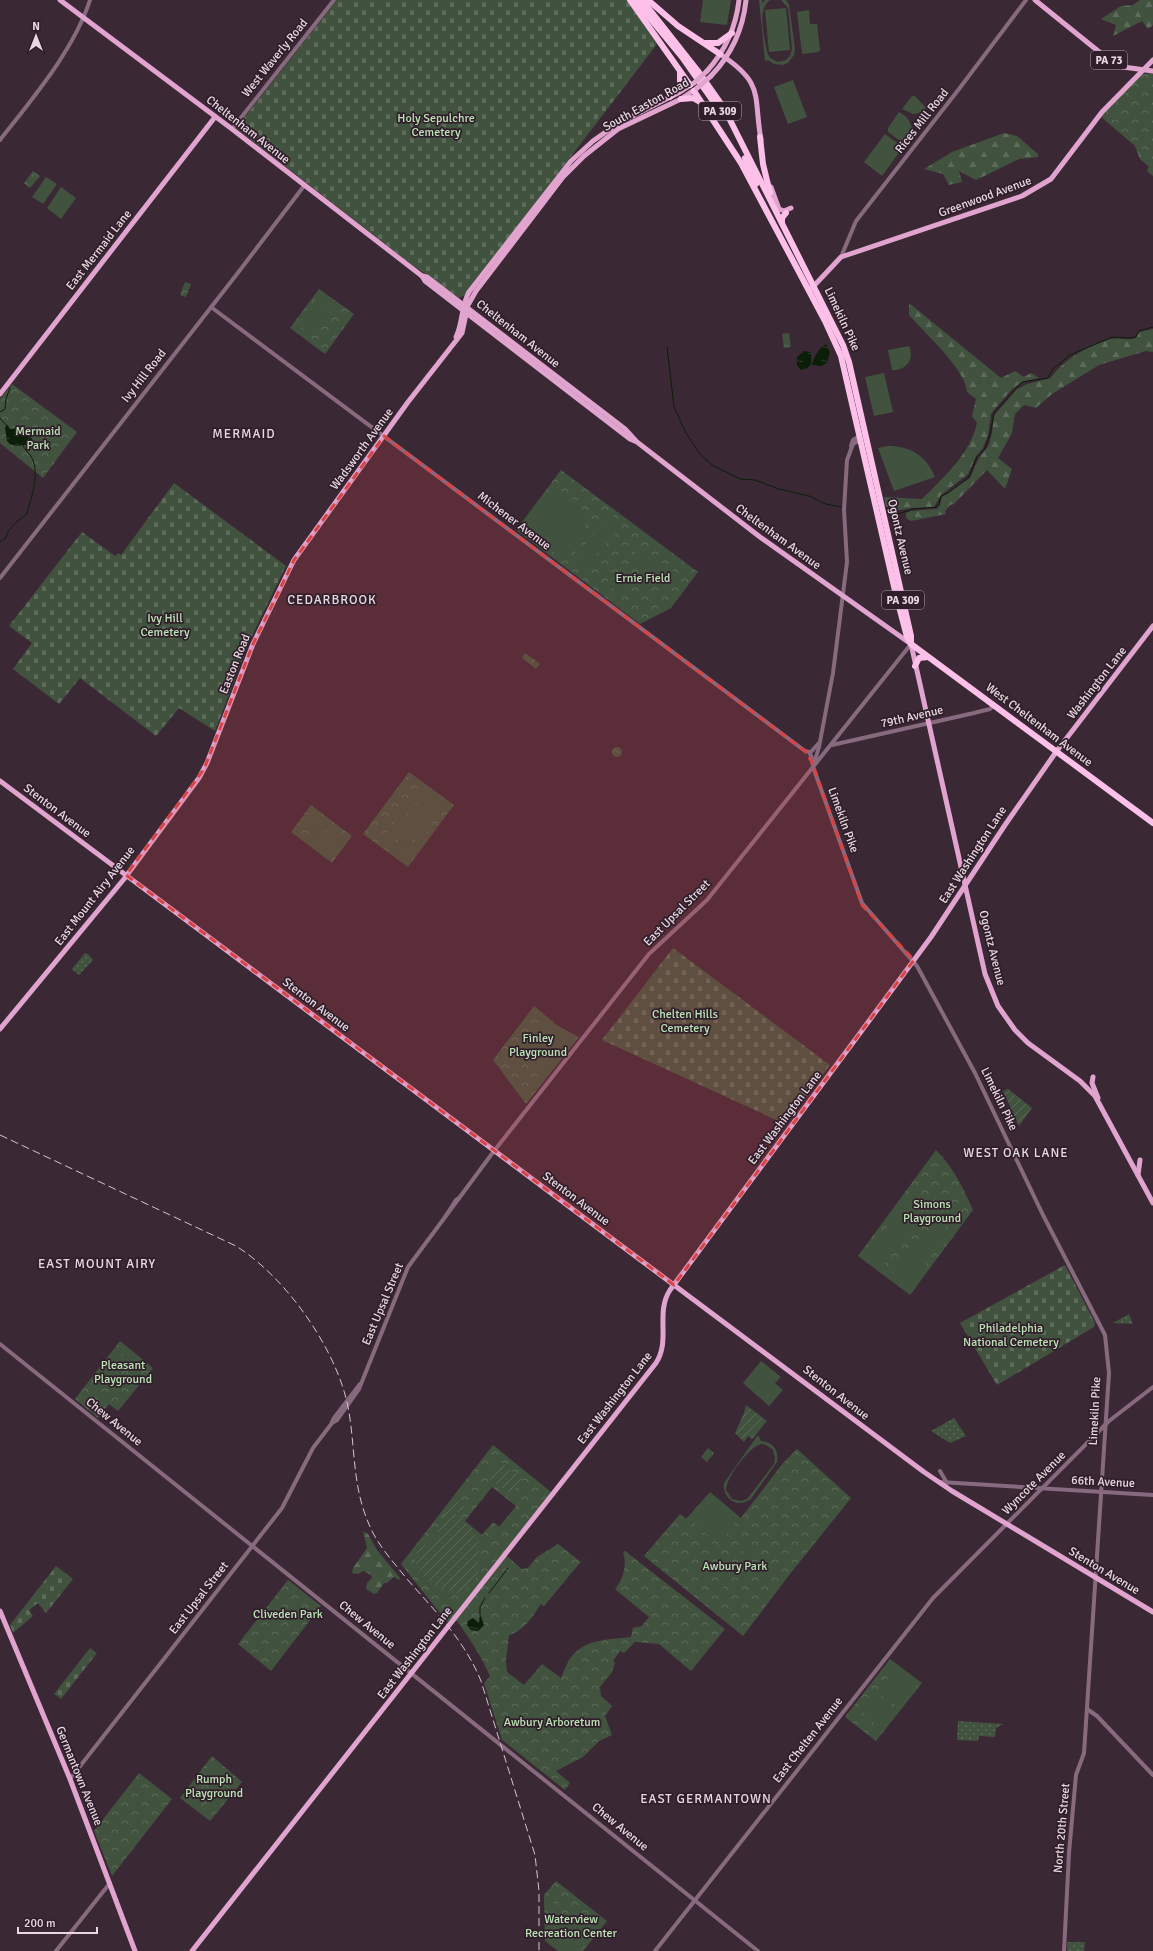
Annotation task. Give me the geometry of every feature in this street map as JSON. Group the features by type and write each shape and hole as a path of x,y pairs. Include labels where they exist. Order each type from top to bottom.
{"highway":[{"path":"630,0 680,70 694,87 705,108 741,163 781,236"},
{"name":"PA 309","path":"635,0 682,57 718,107 745,157 781,236"},
{"name":"PA 309","path":"642,0 716,96 741,140 778,216"},
{"path":"648,0 678,26 723,56"},
{"path":"702,42 710,44 718,43 732,33"},
{"path":"670,97 679,89 681,84 680,70"},
{"path":"681,99 693,98 705,108"},
{"path":"760,137 764,170 778,216"},
{"path":"782,223 782,218 786,213"},
{"name":"Limekiln Pike","path":"778,216 812,289"},
{"name":"Limekiln Pike","path":"781,236 812,289 846,353 863,437"},
{"name":"Ogontz Avenue","path":"863,437 911,636 911,644"},
{"name":"West Cheltenham Avenue","path":"911,644 1153,823"},
{"path":"915,666 919,658 928,657"}],"main road":[{"name":"Cheltenham Avenue","path":"60,0 232,129 422,276 456,299 465,309"},
{"name":"South Easton Road","path":"470,297 563,177 584,156 618,130 681,99 723,56 732,33 739,0"},
{"name":"South Easton Road","path":"470,297 571,161 593,141 617,124 670,97 694,87 711,76 739,32 746,0"},
{"name":"PA 73","path":"1035,0 1108,60 1123,67 1142,71 1153,71"},
{"path":"723,56 741,69 752,84 758,102 760,137 770,182 779,208 783,211 791,208"},
{"name":"Greenwood Avenue","path":"812,289 841,257 1022,196 1044,185 1051,179 1102,112 1153,60"},
{"name":"East Mermaid Lane","path":"0,394 215,117"},
{"name":"Cheltenham Avenue","path":"422,276 424,281 476,317 630,439 637,442 760,537 911,644"},
{"path":"456,299 470,297"},
{"path":"465,309 470,297"},
{"path":"462,333 476,317 470,297"},
{"name":"Wadsworth Avenue","path":"291,566 384,436 462,333 465,309"},
{"name":"Wadsworth Avenue","path":"452,345 465,309"},
{"name":"Easton Road","path":"203,772 253,644 291,566"},
{"name":"Washington Lane","path":"1056,752 1153,626"},
{"name":"Ogontz Avenue","path":"911,644 988,982 1003,1015 1020,1036 1083,1084 1100,1103 1153,1204"},
{"name":"East Washington Lane","path":"192,1951 656,1363 662,1351 664,1342 663,1305 666,1295 914,960 1056,752"},
{"name":"East Mount Airy Avenue","path":"0,1029 126,876 203,772"},
{"name":"Stenton Avenue","path":"0,782 939,1482 1153,1612"},
{"path":"1094,1077 1092,1083 1100,1103"},
{"path":"1138,1176 1140,1160"},
{"name":"Germantown Avenue","path":"0,1611 70,1779 135,1951"}],"street":[{"path":"0,140 56,64 84,18 90,0"},
{"name":"West Waverly Road","path":"232,129 334,0"},
{"name":"Rices Mill Road","path":"841,257 856,221 960,89 1026,0"},
{"name":"Ivy Hill Road","path":"0,578 304,186"},
{"name":"Michener Avenue","path":"211,307 805,751 810,753"},
{"path":"813,765 820,743 833,673 847,555 844,485 850,452 853,444 863,437"},
{"name":"East Upsal Street","path":"70,1779 284,1506 310,1452 360,1384 405,1271 459,1198 494,1151 649,954 707,900 813,765 832,744 911,644"},
{"name":"79th Avenue","path":"832,744 990,709 994,705"},
{"path":"813,765 810,753 820,743"},
{"name":"Michener Avenue","path":"805,751 813,765"},
{"name":"Limekiln Pike","path":"813,765 862,903 914,960 975,1073 1043,1214 1105,1335 1109,1373 1087,1709"},
{"name":"Chew Avenue","path":"0,1344 758,1951"},
{"name":"Wyncote Avenue","path":"933,1598 1106,1424 1153,1387"},
{"path":"940,1471 947,1483"},
{"name":"66th Avenue","path":"939,1482 1153,1495"},
{"path":"955,1483 955,1493"},
{"name":"East Chelten Avenue","path":"655,1951 933,1598"},
{"path":"1087,1709 1097,1716 1153,1775"},
{"name":"North 20th Street","path":"1064,1951 1069,1853 1076,1775 1084,1753 1087,1709"},
{"path":"56,1951 110,1882"}],"highlighted area":[{"path":"384,436 805,751 812,762 862,905 914,960 674,1285 126,875 204,769 253,644 294,560"}],"green space":[{"name":"Holy Sepulchre Cemetery","path":"337,0 627,0 657,44 465,295 459,298 407,261 236,128"},
{"path":"703,0 731,0 727,25 700,22"},
{"path":"759,0 762,0 762,3 765,0 770,0 763,10 763,32 767,52 770,58 778,62 786,60 790,56 792,49 788,8 781,0 786,0 789,4 795,49 794,55 788,63 782,65 774,64 768,60 765,61"},
{"path":"1140,0 1153,0 1153,25 1148,29 1142,21 1113,36 1116,25 1101,19 1121,6 1133,5"},
{"path":"786,8 790,50 769,52 765,10"},
{"path":"809,10 810,24 817,24 820,50 818,52 802,54 797,12"},
{"path":"1153,73 1153,170 1140,159 1146,153 1101,116 1141,74"},
{"path":"793,80 807,117 788,124 774,87"},
{"path":"912,96 915,96 926,108 920,113 913,114 902,109"},
{"path":"899,112 904,115 912,127 912,137 907,146 888,132 888,128"},
{"path":"1102,115 1153,145 1153,176 1147,171 1149,166 1140,159 1135,146 1100,116"},
{"path":"1004,133 1017,136 1038,154 1038,157 1019,159 976,180 959,171 962,182 949,185 943,174 924,169 952,152"},
{"path":"885,134 903,147 882,176 864,162"},
{"path":"33,171 40,176 30,188 24,183"},
{"path":"46,177 57,184 43,204 32,197"},
{"path":"61,187 76,198 61,219 47,208"},
{"path":"185,282 191,284 186,297 180,295"},
{"path":"319,289 354,314 325,354 290,328"},
{"path":"322,292 335,302 327,312 328,326 316,327 310,334 297,324 307,311 307,307 311,306"},
{"path":"909,303 1001,378 1015,371 1024,377 1031,373 1039,378 1017,385 993,411 991,414 988,435 983,448 976,456 968,474 941,495 934,507 911,508 894,511 886,506 884,497 922,499 947,474 962,455 969,445 977,423 972,416 976,399 967,392 965,383 953,363 909,315"},
{"path":"1153,329 1153,352 1146,351 1099,365 1052,394 1036,408 1024,405 1015,414 1012,433 998,458 1012,469 1005,489 987,470 954,504 950,505 945,511 946,514 911,521 906,518 906,513 911,511 937,509 940,505 942,497 970,478 979,458 989,445 994,416 1017,389 1027,384 1051,378 1063,364 1094,345 1117,338 1136,338 1139,332"},
{"path":"789,333 791,347 784,348 782,334"},
{"path":"909,346 911,355 908,363 897,370 892,370 888,350"},
{"path":"884,373 893,412 874,416 865,377"},
{"name":"Mermaid Park","path":"12,384 77,432 43,478 0,443 0,399"},
{"path":"896,446 911,450 927,463 935,477 894,491 878,448"},
{"name":"Ernie Field","path":"561,470 698,572 671,608 640,624 516,530"},
{"name":"Ivy Hill Cemetery","path":"174,483 286,566 249,642 215,731 179,708 156,736 80,678 59,704 13,669 32,643 9,626 82,532 115,556 118,553 121,555"},
{"path":"554,493 560,494 575,501 582,510 586,524 583,537 562,559 530,533 528,521"},
{"path":"608,513 622,523 622,526 596,555 597,557 587,571 584,571 570,561 572,556 583,550 582,549 599,527 602,529 602,520"},
{"path":"640,547 675,572 664,587 629,562"},
{"path":"613,573 625,582 618,592 606,583"},
{"path":"525,653 540,664 536,669 522,658"},
{"path":"617,747 622,752 617,757 612,752"},
{"path":"409,772 454,805 408,867 363,834"},
{"path":"420,789 438,800 440,803 440,813 411,853 406,855 398,854 382,840","holes":["419,799 437,812 408,850 390,836"]},
{"path":"419,802 434,813 408,847 393,836"},
{"path":"311,805 352,836 332,863 291,832"},
{"path":"310,811 313,811 328,822 322,829 310,832 298,826"},
{"path":"324,831 334,833 342,840 330,855 326,856 308,843 314,834"},
{"name":"Chelten Hills Cemetery","path":"673,948 830,1065 785,1124 602,1040"},
{"path":"85,953 88,954 93,960 79,975 72,969"},
{"name":"Finley Playground","path":"534,1006 558,1026 579,1037 526,1104 493,1060"},
{"path":"547,1019 576,1037 544,1075 520,1047 520,1045"},
{"path":"1008,1089 1032,1108 1019,1126 1003,1091"},
{"name":"Simons Playground","path":"936,1150 953,1171 973,1210 910,1295 858,1256"},
{"path":"925,1200 936,1204 934,1209 923,1205"},
{"path":"904,1201 915,1210 912,1215 917,1219 891,1254 889,1253 888,1261 881,1268 862,1255 876,1235 880,1237"},
{"path":"954,1213 961,1224 954,1232 940,1221"},
{"path":"933,1218 953,1233 940,1251 937,1249 922,1269 924,1271 910,1289 891,1275 925,1233 929,1235 929,1226"},
{"name":"Philadelphia National Cemetery","path":"1065,1265 1095,1323 1094,1327 997,1385 960,1323"},
{"path":"1129,1314 1133,1324 1113,1323"},
{"name":"Pleasant Playground","path":"120,1341 153,1368 118,1411 109,1404 98,1418 75,1399"},
{"path":"121,1345 136,1357 132,1362 117,1350"},
{"path":"109,1358 116,1366 119,1375 118,1384 113,1393 93,1378"},
{"path":"761,1361 781,1377 775,1383 783,1390 769,1406 743,1383"},
{"path":"746,1405 767,1421 752,1439 748,1436 744,1442 735,1433"},
{"path":"954,1418 966,1436 950,1443 931,1431"},
{"path":"758,1435 761,1441 769,1443 774,1447 777,1454 777,1462 751,1499 741,1503 732,1501 726,1494 724,1483","holes":["761,1444 766,1445 773,1450 775,1458 774,1464 747,1499 741,1501 732,1499 726,1490 734,1471 750,1451 756,1446"]},
{"name":"Awbury Arboretum","path":"493,1445 551,1492 502,1555 508,1557 522,1569 528,1568 537,1557 558,1544 581,1562 544,1606 541,1604 523,1627 509,1635 506,1660 507,1672 524,1685 542,1664 561,1678 570,1658 578,1650 599,1641 631,1637 633,1628 642,1626 649,1617 615,1589 618,1586 624,1572 625,1562 623,1553 625,1551 725,1629 691,1671 659,1644 635,1642 624,1653 620,1651 613,1661 615,1663 612,1672 600,1687 601,1696 612,1706 605,1716 612,1735 599,1741 583,1757 556,1771 570,1783 565,1790 502,1740 484,1683 490,1676 471,1641 457,1621 448,1623 401,1564","holes":["492,1487 516,1506 499,1527 493,1522 482,1535 465,1521"]},
{"path":"708,1448 714,1453 707,1462 701,1457"},
{"name":"Awbury Park","path":"797,1449 851,1498 743,1636 644,1556 680,1514 686,1519 710,1492 741,1518 783,1463"},
{"path":"502,1463 523,1480 511,1494 486,1476"},
{"path":"709,1494 738,1520 720,1542 717,1542 688,1519"},
{"path":"461,1500 464,1508 459,1513 451,1506"},
{"path":"449,1508 472,1529 479,1541 479,1571 473,1583 459,1593 444,1590 430,1583 420,1572 414,1558 419,1549 428,1543 438,1533 440,1522"},
{"path":"363,1531 368,1534 377,1550 400,1578 399,1580 394,1577 387,1583 384,1583 377,1593 374,1594 366,1589 367,1583 372,1578 371,1575 363,1571 358,1574 352,1573 353,1568 367,1548"},
{"path":"701,1534 715,1546 711,1550 697,1539"},
{"path":"748,1545 758,1553 753,1559 743,1551"},
{"path":"56,1566 73,1579 46,1613 38,1603 29,1610 33,1616 13,1633 10,1625"},
{"name":"Cliveden Park","path":"288,1580 321,1606 271,1671 238,1644"},
{"path":"719,1584 727,1590 721,1597 714,1591"},
{"path":"90,1648 97,1653 61,1699 54,1694"},
{"path":"890,1659 922,1683 876,1741 845,1717"},
{"path":"892,1663 917,1684 901,1706 898,1707 878,1693 888,1678 883,1674"},
{"path":"877,1698 896,1712 884,1729 881,1729 864,1714"},
{"path":"958,1721 1003,1724 996,1728 995,1737 979,1736 978,1741 957,1740"},
{"name":"Rumph Playground","path":"212,1756 242,1782 210,1821 180,1798"},
{"path":"212,1761 231,1774 225,1781 213,1784 204,1782 200,1779"},
{"path":"139,1773 172,1799 112,1876 94,1831"},
{"path":"208,1802 213,1805 205,1815 200,1812"},
{"name":"Waterview Recreation Center","path":"556,1881 607,1921 583,1951 558,1951 545,1941 544,1895"},
{"path":"549,1902 553,1902 555,1906 553,1910 549,1910 547,1908 547,1904"},
{"path":"565,1918 571,1920 571,1923 590,1938 580,1951 561,1951 548,1942 546,1922 563,1921"},
{"path":"1067,1942 1085,1942 1084,1951 1067,1951"}],"water":[{"path":"826,344 830,352 827,363 821,366 812,365 821,347"},
{"path":"804,351 811,352 811,364 808,368 801,370 797,365 797,357"},
{"path":"7,424 10,429 21,428 31,434 32,440 22,446 10,444 7,441 5,428"},
{"path":"480,1614 484,1625 478,1631 471,1630 467,1625 468,1621 473,1618 479,1623"}],"waterway":[{"path":"888,512 898,514 913,509 936,507 939,504 941,496 948,493 969,477 977,457 984,450 990,435 994,413 1022,382 1048,378 1053,369 1070,355 1112,337 1136,337 1139,331 1153,327"},
{"path":"667,347 674,407 686,433 699,453 712,465 740,479 755,480 779,489 809,496 826,504 841,507"},
{"path":"0,412 5,409 6,399 10,388"},
{"path":"0,418 6,425"},
{"path":"0,542 6,538 14,525 26,515 34,487 34,464 31,456 23,446"},
{"path":"489,1593 508,1568"},
{"path":"480,1614 480,1607 485,1598"}],"railway":[{"path":"0,1135 236,1246 274,1277 308,1318 334,1365 343,1389 349,1412 361,1503 373,1533 389,1557 458,1640 467,1653 481,1681 535,1855 539,1891 539,1951"}],"district":[{"name":"MERMAID","path":"244,434"},
{"name":"CEDARBROOK","path":"332,600"},
{"name":"WEST OAK LANE","path":"1016,1153"},
{"name":"EAST MOUNT AIRY","path":"97,1264"},
{"name":"EAST GERMANTOWN","path":"706,1799"}]}
